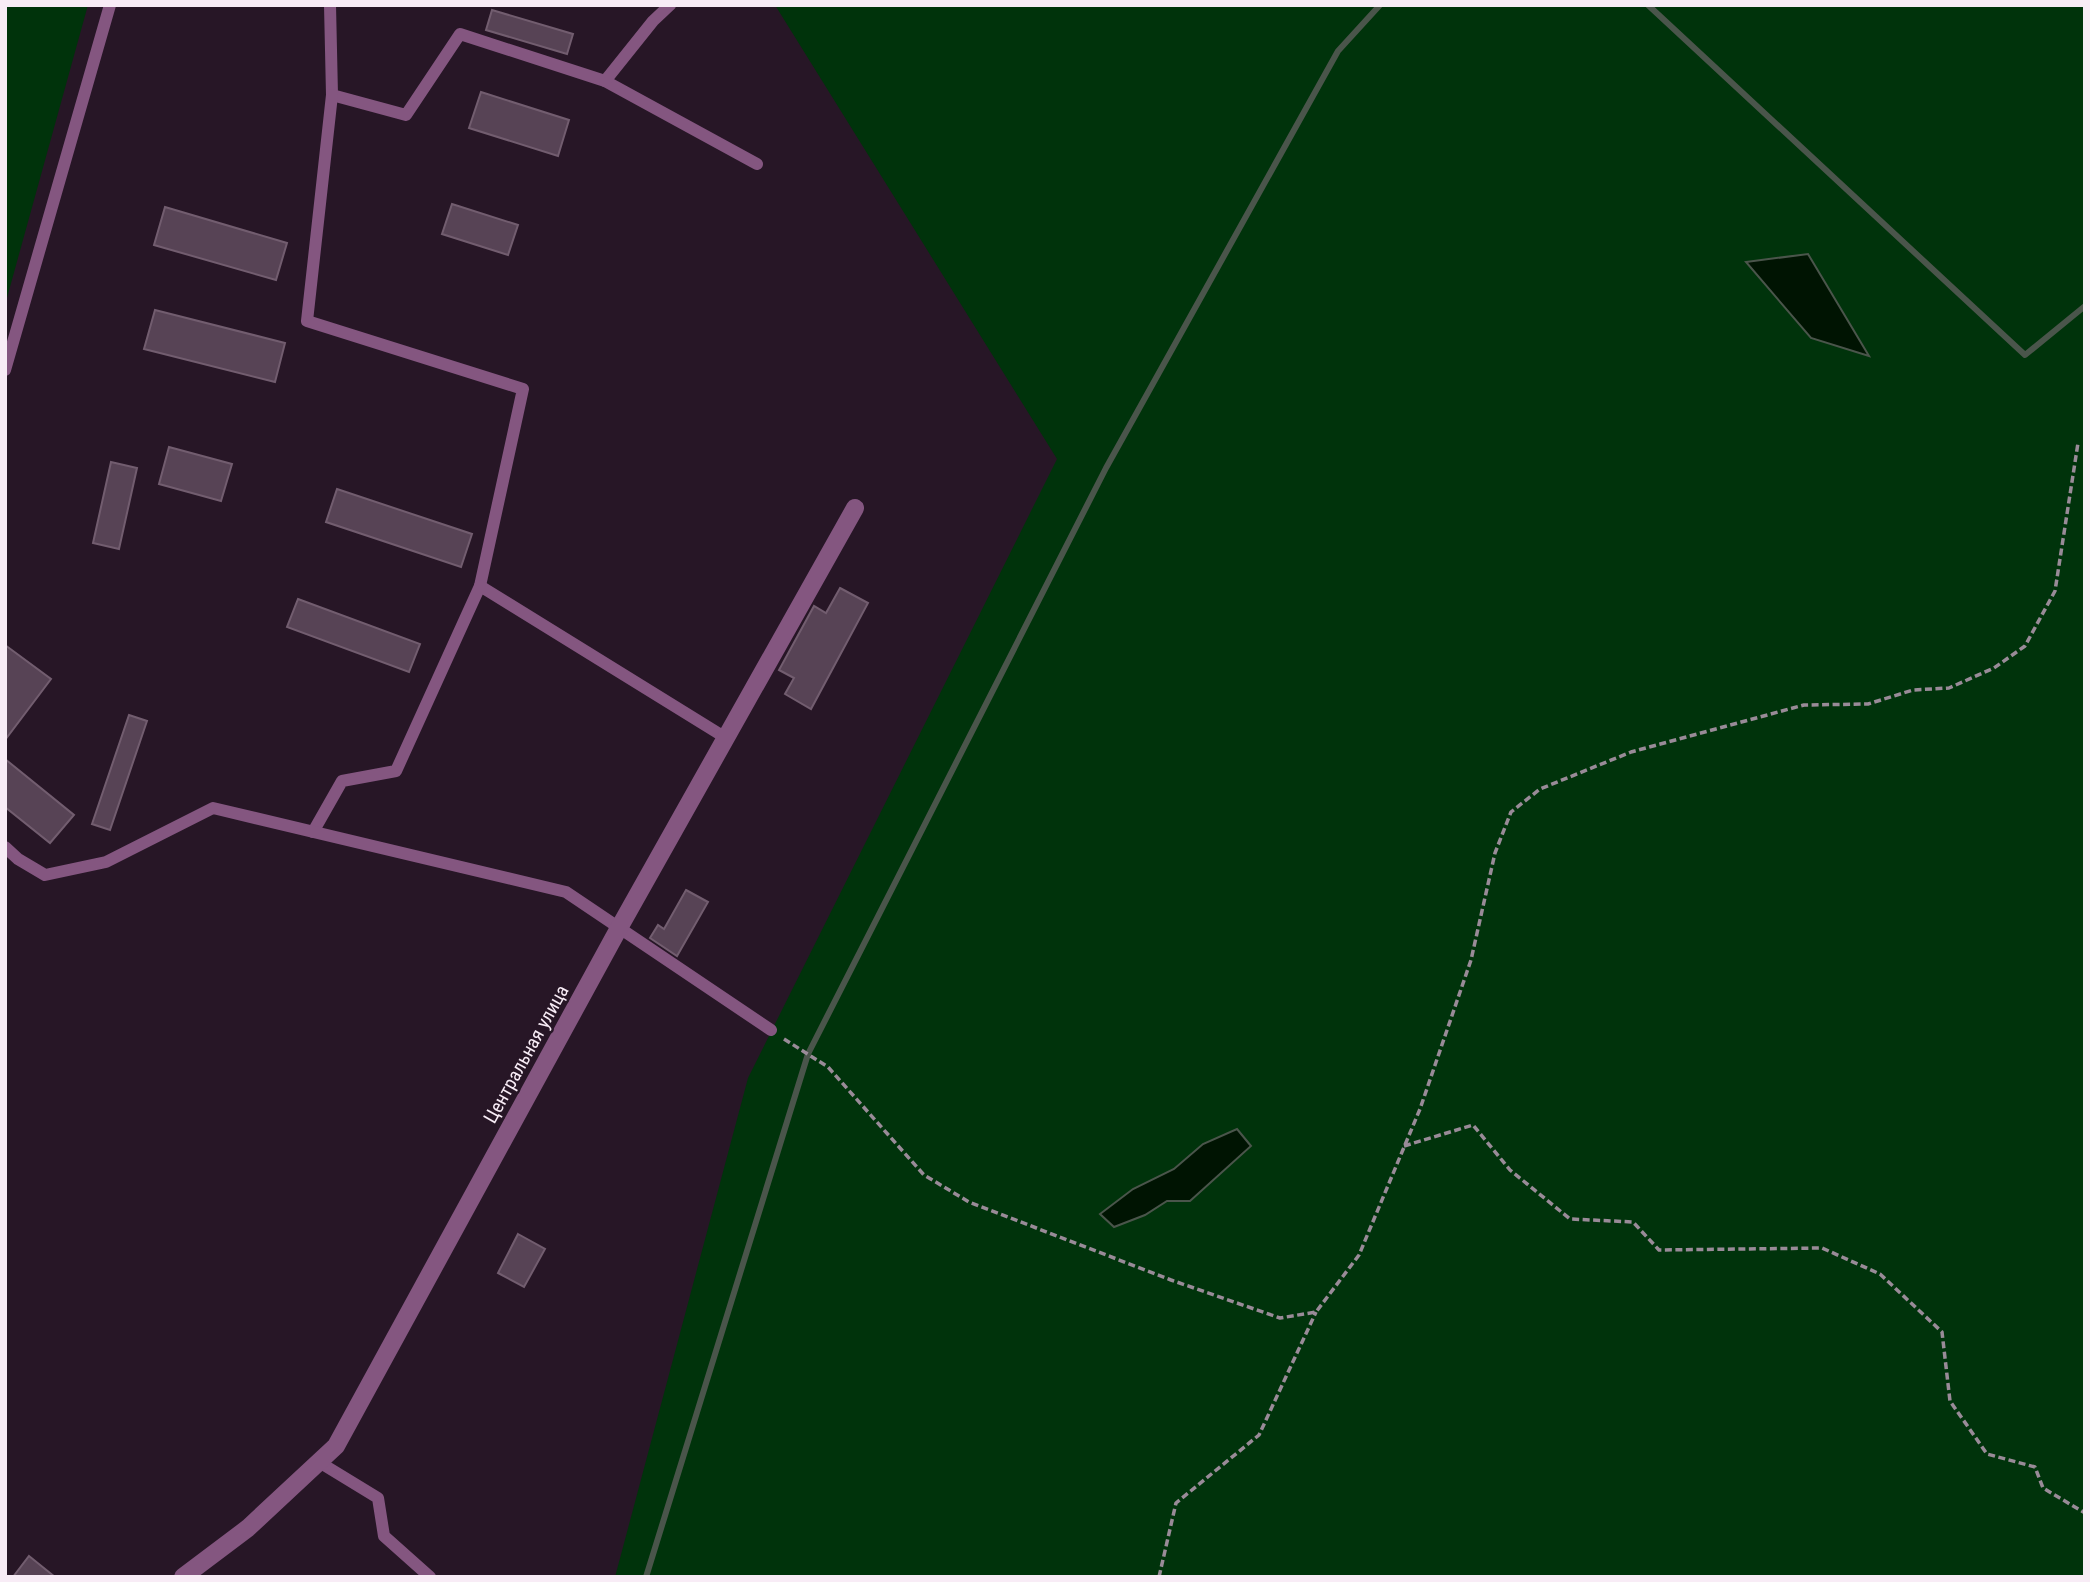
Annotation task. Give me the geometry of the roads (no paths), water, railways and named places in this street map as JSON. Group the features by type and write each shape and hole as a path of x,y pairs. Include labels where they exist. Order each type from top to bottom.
{"street":[{"name":"Центральная улица","path":"183,1577 247,1528 336,1447 619,928 855,508"}],"lane":[{"path":"5,370 110,5"},
{"path":"313,832 342,781 396,771 480,586 523,389 307,321 332,95 330,5"},
{"path":"605,81 653,21 670,5"},
{"path":"332,95 406,115 460,34 605,81 757,164"},
{"path":"480,586 726,737"},
{"path":"5,848 45,875 106,862 213,808 566,892 771,1030"},
{"path":"319,1462 378,1498 384,1536 430,1577"}],"waterway":[{"path":"646,1577 808,1054 1106,468 1338,51 1380,5"},
{"path":"1648,5 2025,355 2085,306"}]}
